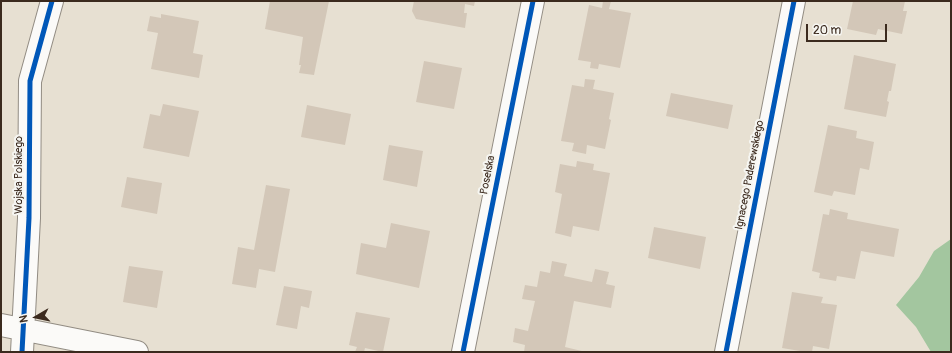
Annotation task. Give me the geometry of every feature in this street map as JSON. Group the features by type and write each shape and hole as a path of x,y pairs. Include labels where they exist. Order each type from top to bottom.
{"street":[{"name":"Wojska Polskiego","path":"22,352 29,218 30,81 52,1"},
{"name":"Poselska","path":"463,352 533,1"},
{"name":"Ignacego Paderewskiego","path":"726,352 794,1"},
{"path":"1,325 137,352"}],"green space":[{"path":"951,239 951,352 931,352 916,327 896,305 919,277 934,251"}],"building":[{"path":"270,1 329,1 314,75 299,73 303,37 265,29"},
{"path":"414,1 475,1 474,6 465,4 464,13 467,13 465,28 416,19 412,11"},
{"path":"603,1 611,1 609,9 631,13 620,68 599,64 598,69 590,68 591,62 578,60 589,5 602,8"},
{"path":"853,1 905,1 903,11 907,11 902,34 878,29 876,35 847,29"},
{"path":"161,14 199,21 193,53 203,55 199,78 151,69 158,33 147,31 150,16 161,18"},
{"path":"854,55 896,64 891,91 889,91 887,101 889,102 886,117 844,109"},
{"path":"424,61 462,68 454,109 416,102"},
{"path":"585,79 595,80 593,89 614,93 609,119 611,120 605,149 587,145 586,154 572,151 574,143 561,141 572,85 584,87"},
{"path":"671,93 733,105 728,129 666,116"},
{"path":"163,104 199,111 189,157 143,148 150,114 160,116"},
{"path":"307,105 351,114 345,145 301,137"},
{"path":"828,125 857,131 856,138 874,142 869,170 860,168 855,195 834,191 832,196 814,192"},
{"path":"389,145 423,151 417,187 383,180"},
{"path":"577,161 594,164 593,170 610,173 599,231 573,226 571,237 555,233 562,194 555,192 560,164 576,167"},
{"path":"127,177 162,183 157,214 121,207"},
{"path":"266,185 290,189 275,272 259,269 256,288 232,284 238,247 254,250"},
{"path":"830,209 848,213 847,219 899,229 894,257 861,251 855,279 837,276 836,281 819,278 820,273 812,271 823,214 829,215"},
{"path":"391,223 430,231 419,288 356,274 361,243 386,248"},
{"path":"654,227 706,237 700,269 648,258"},
{"path":"552,261 567,264 564,276 592,282 595,269 609,272 606,284 615,286 611,308 574,301 565,347 586,352 524,352 525,345 513,342 515,328 528,331 535,301 522,299 525,285 537,287 540,271 550,273"},
{"path":"129,266 163,271 157,308 123,302"},
{"path":"284,286 312,291 309,308 301,306 297,329 276,325"},
{"path":"792,292 823,297 821,303 837,305 829,349 813,346 812,352 806,352 782,348"},
{"path":"356,312 390,318 383,352 365,348 364,352 355,352 357,347 349,345"}],"cycle path":[{"path":"22,352 29,218 30,81 52,1"},
{"path":"463,352 533,1"},
{"path":"726,352 794,1"}]}
